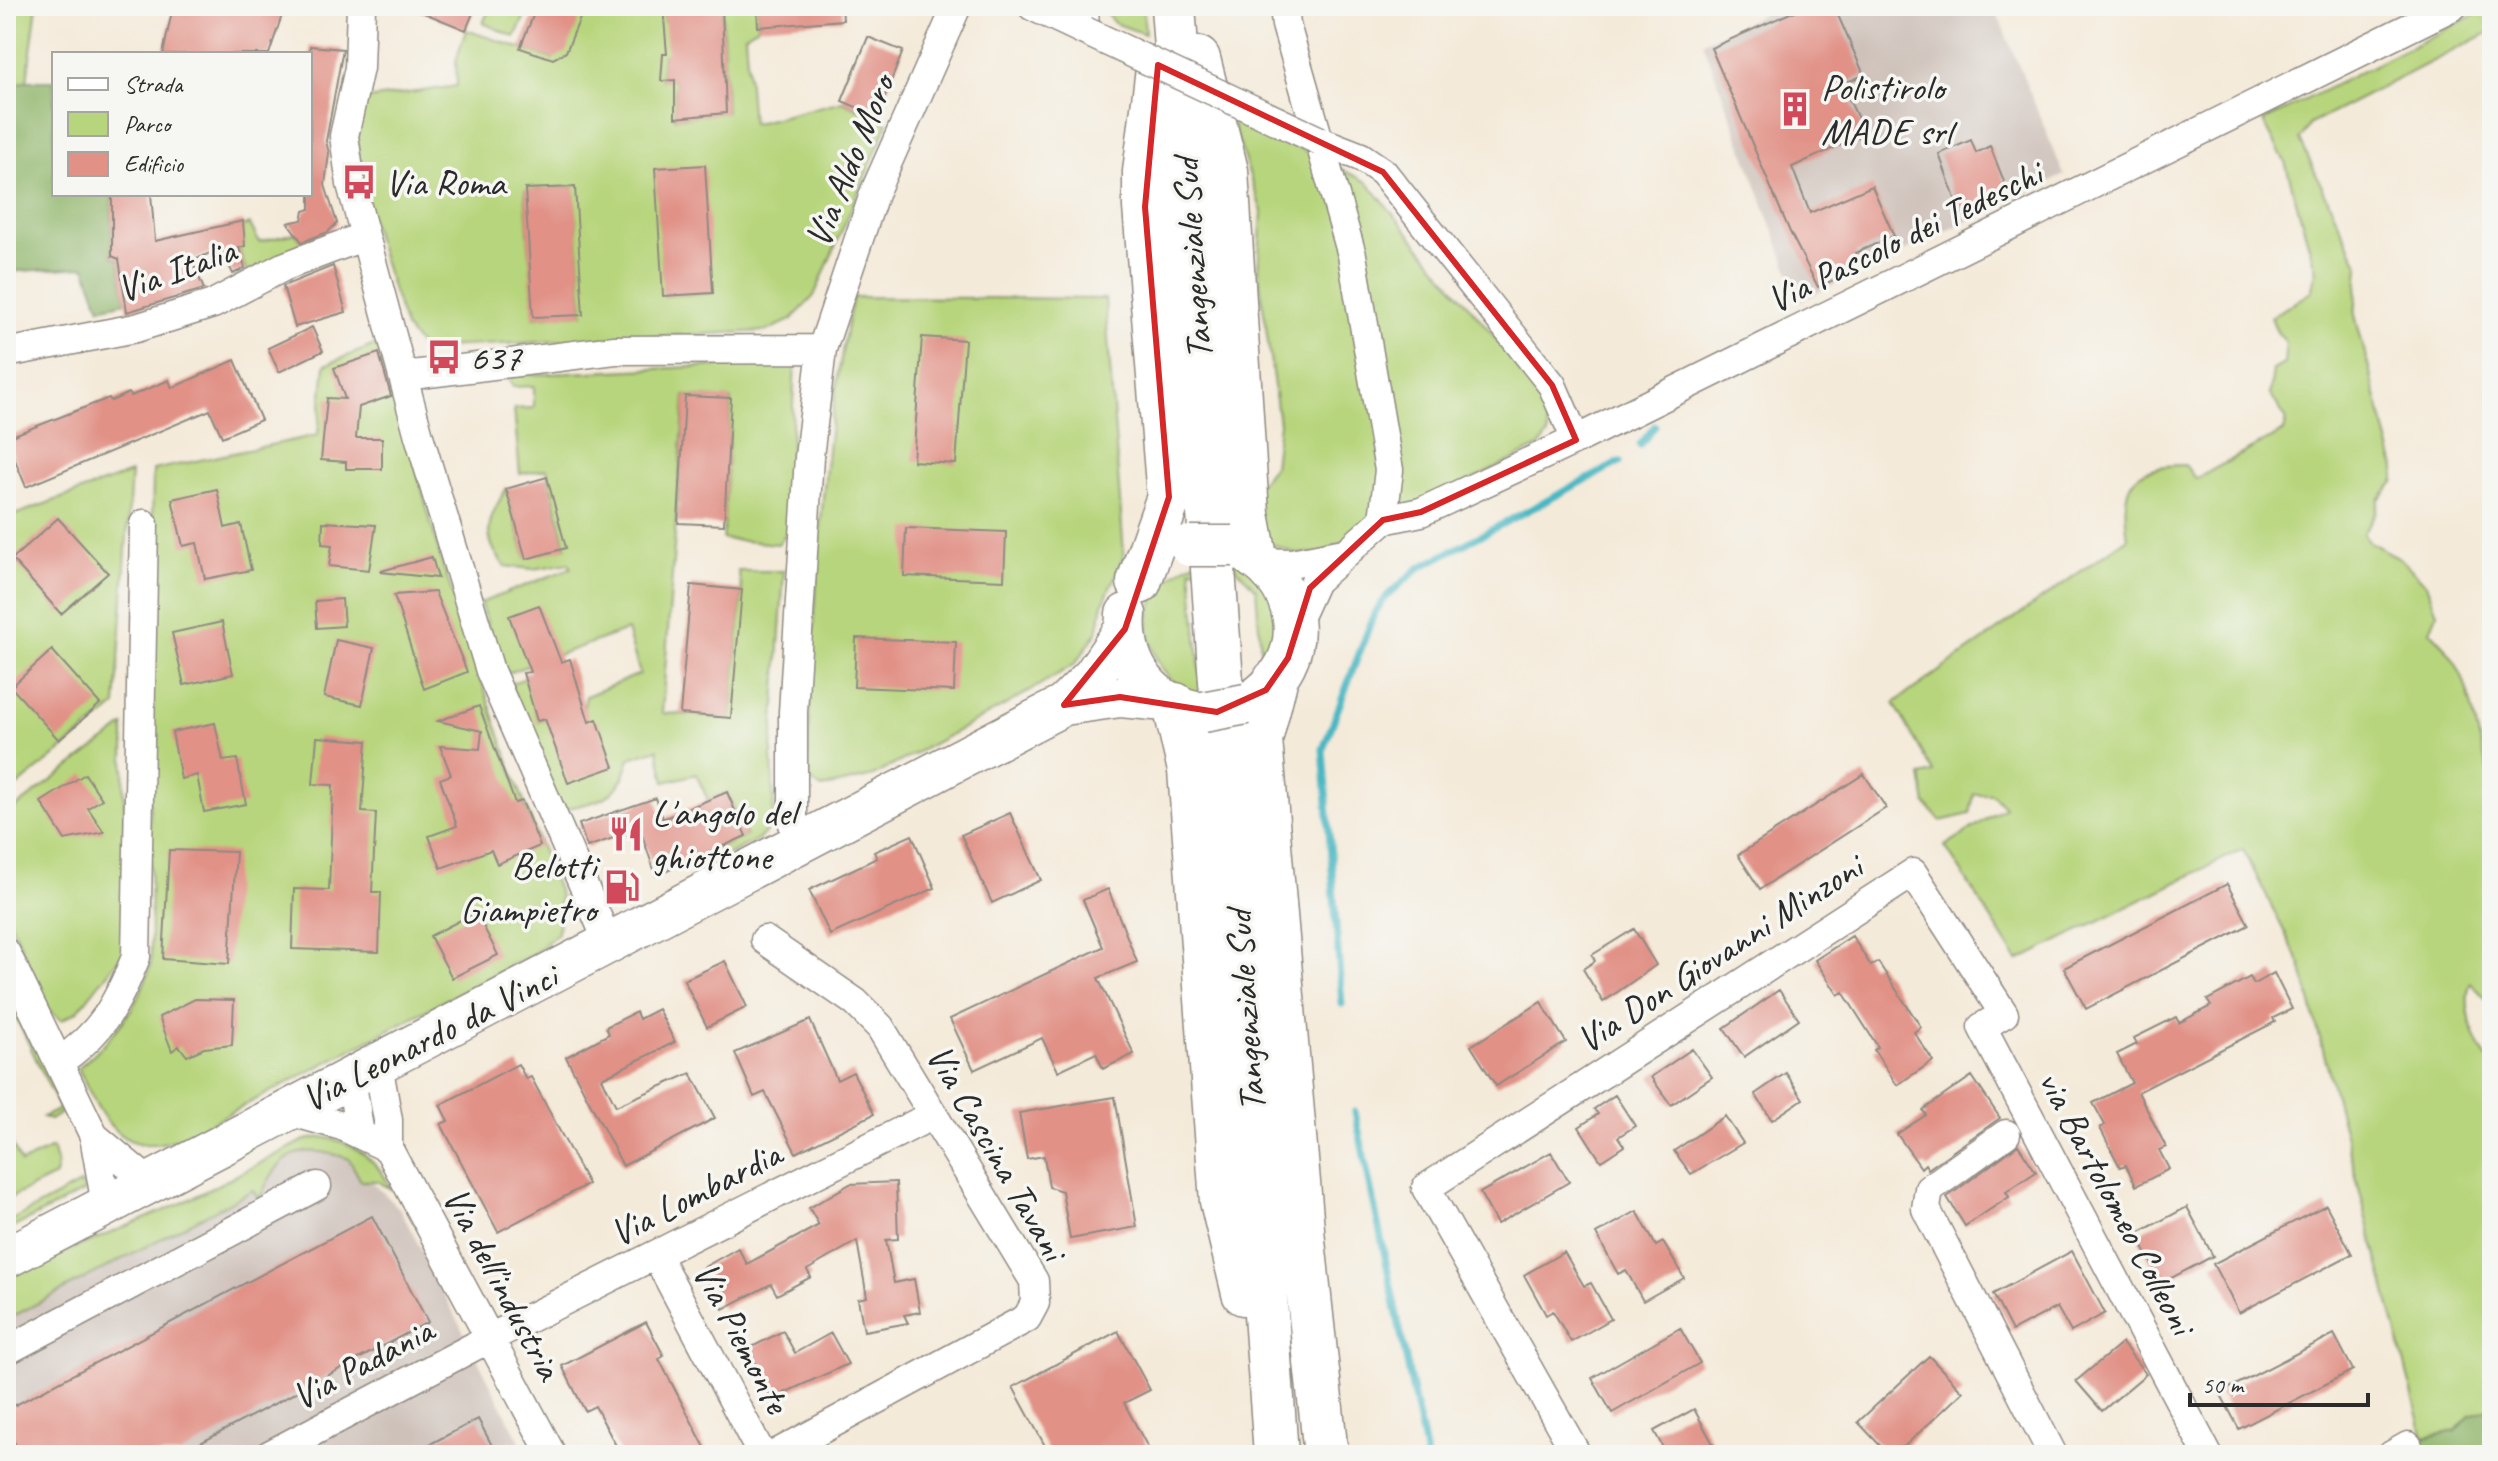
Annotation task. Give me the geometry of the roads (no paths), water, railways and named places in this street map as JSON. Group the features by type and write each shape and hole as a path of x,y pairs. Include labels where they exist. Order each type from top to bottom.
{"highway":[{"path":"1174,24 1197,55 1226,171 1246,497 1235,549"},
{"path":"1153,568 1169,497 1145,172 1159,59 1174,24"},
{"name":"Tangenziale Sud","path":"1174,24 1235,549 1269,1386 1276,1455"},
{"path":"1265,690 1260,740 1325,1449"},
{"path":"1175,705 1190,770 1222,1201 1269,1386"}],"street":[{"path":"361,6 359,68 344,136 351,184 490,671 609,944"},
{"name":"Via Aldo Moro","path":"799,845 793,824 793,712 811,441 822,349 869,206 900,126 957,6"},
{"path":"1032,6 1085,19 1320,141 1361,157 1383,172 1552,385 1576,440"},
{"path":"1265,690 1288,658 1294,627 1310,588 1383,520 1389,470 1352,255 1286,25 1284,6"},
{"name":"Via Pascolo dei Tedeschi","path":"1383,520 1421,512 1576,440 2453,6"},
{"name":"Via Italia","path":"6,353 136,328 213,304 283,267 365,236"},
{"path":"404,376 615,350 822,349"},
{"path":"59,1062 87,1043 116,1005 136,957 144,524"},
{"path":"1175,705 1139,676 1127,646 1125,629 1130,600 1153,568 1190,546 1235,549 1281,564 1349,553"},
{"path":"1235,549 1285,590 1294,627"},
{"name":"Via Leonardo da Vinci","path":"6,1258 1064,705 1093,676 1125,629"},
{"name":"Via Leonardo da Vinci","path":"1064,705 1120,697 1217,712 1265,690"},
{"name":"Via Don Giovanni Minzoni","path":"1577,1455 1426,1188 1913,873 1993,1021"},
{"name":"Via Cascina Tavani","path":"765,940 855,1002 880,1027 1034,1281 1035,1303 1027,1318 774,1455"},
{"path":"6,953 94,1136 106,1205"},
{"name":"via Bartolomeo Colleoni","path":"1993,1021 2208,1455"},
{"path":"360,1135 354,1115 364,1071"},
{"path":"288,1111 360,1135 388,1148 388,1120 364,1071"},
{"name":"Via Lombardia","path":"490,1338 933,1115"},
{"name":"via Bartolomeo Colleoni","path":"2006,1134 1929,1189 1926,1209 2053,1455"},
{"path":"94,1136 149,1182"},
{"name":"Via dell'industria","path":"388,1148 552,1455"},
{"path":"6,1351 317,1186"},
{"name":"Via Piemonte","path":"656,1255 762,1455"},
{"name":"Via Padania","path":"269,1455 490,1338"}],"waterway":[{"path":"1640,445 1655,426"},
{"path":"1342,1004 1323,749 1374,614 1387,596 1419,568 1620,462"},
{"path":"1355,1112 1426,1455"}],"place":[{"name":"Polistirolo MADE srl","path":"1795,109"},
{"name":"Via Roma","path":"359,182"},
{"name":"637","path":"444,357"},
{"name":"L'angolo del ghiottone","path":"626,834"},
{"name":"Belotti Giampietro","path":"622,887"}]}
